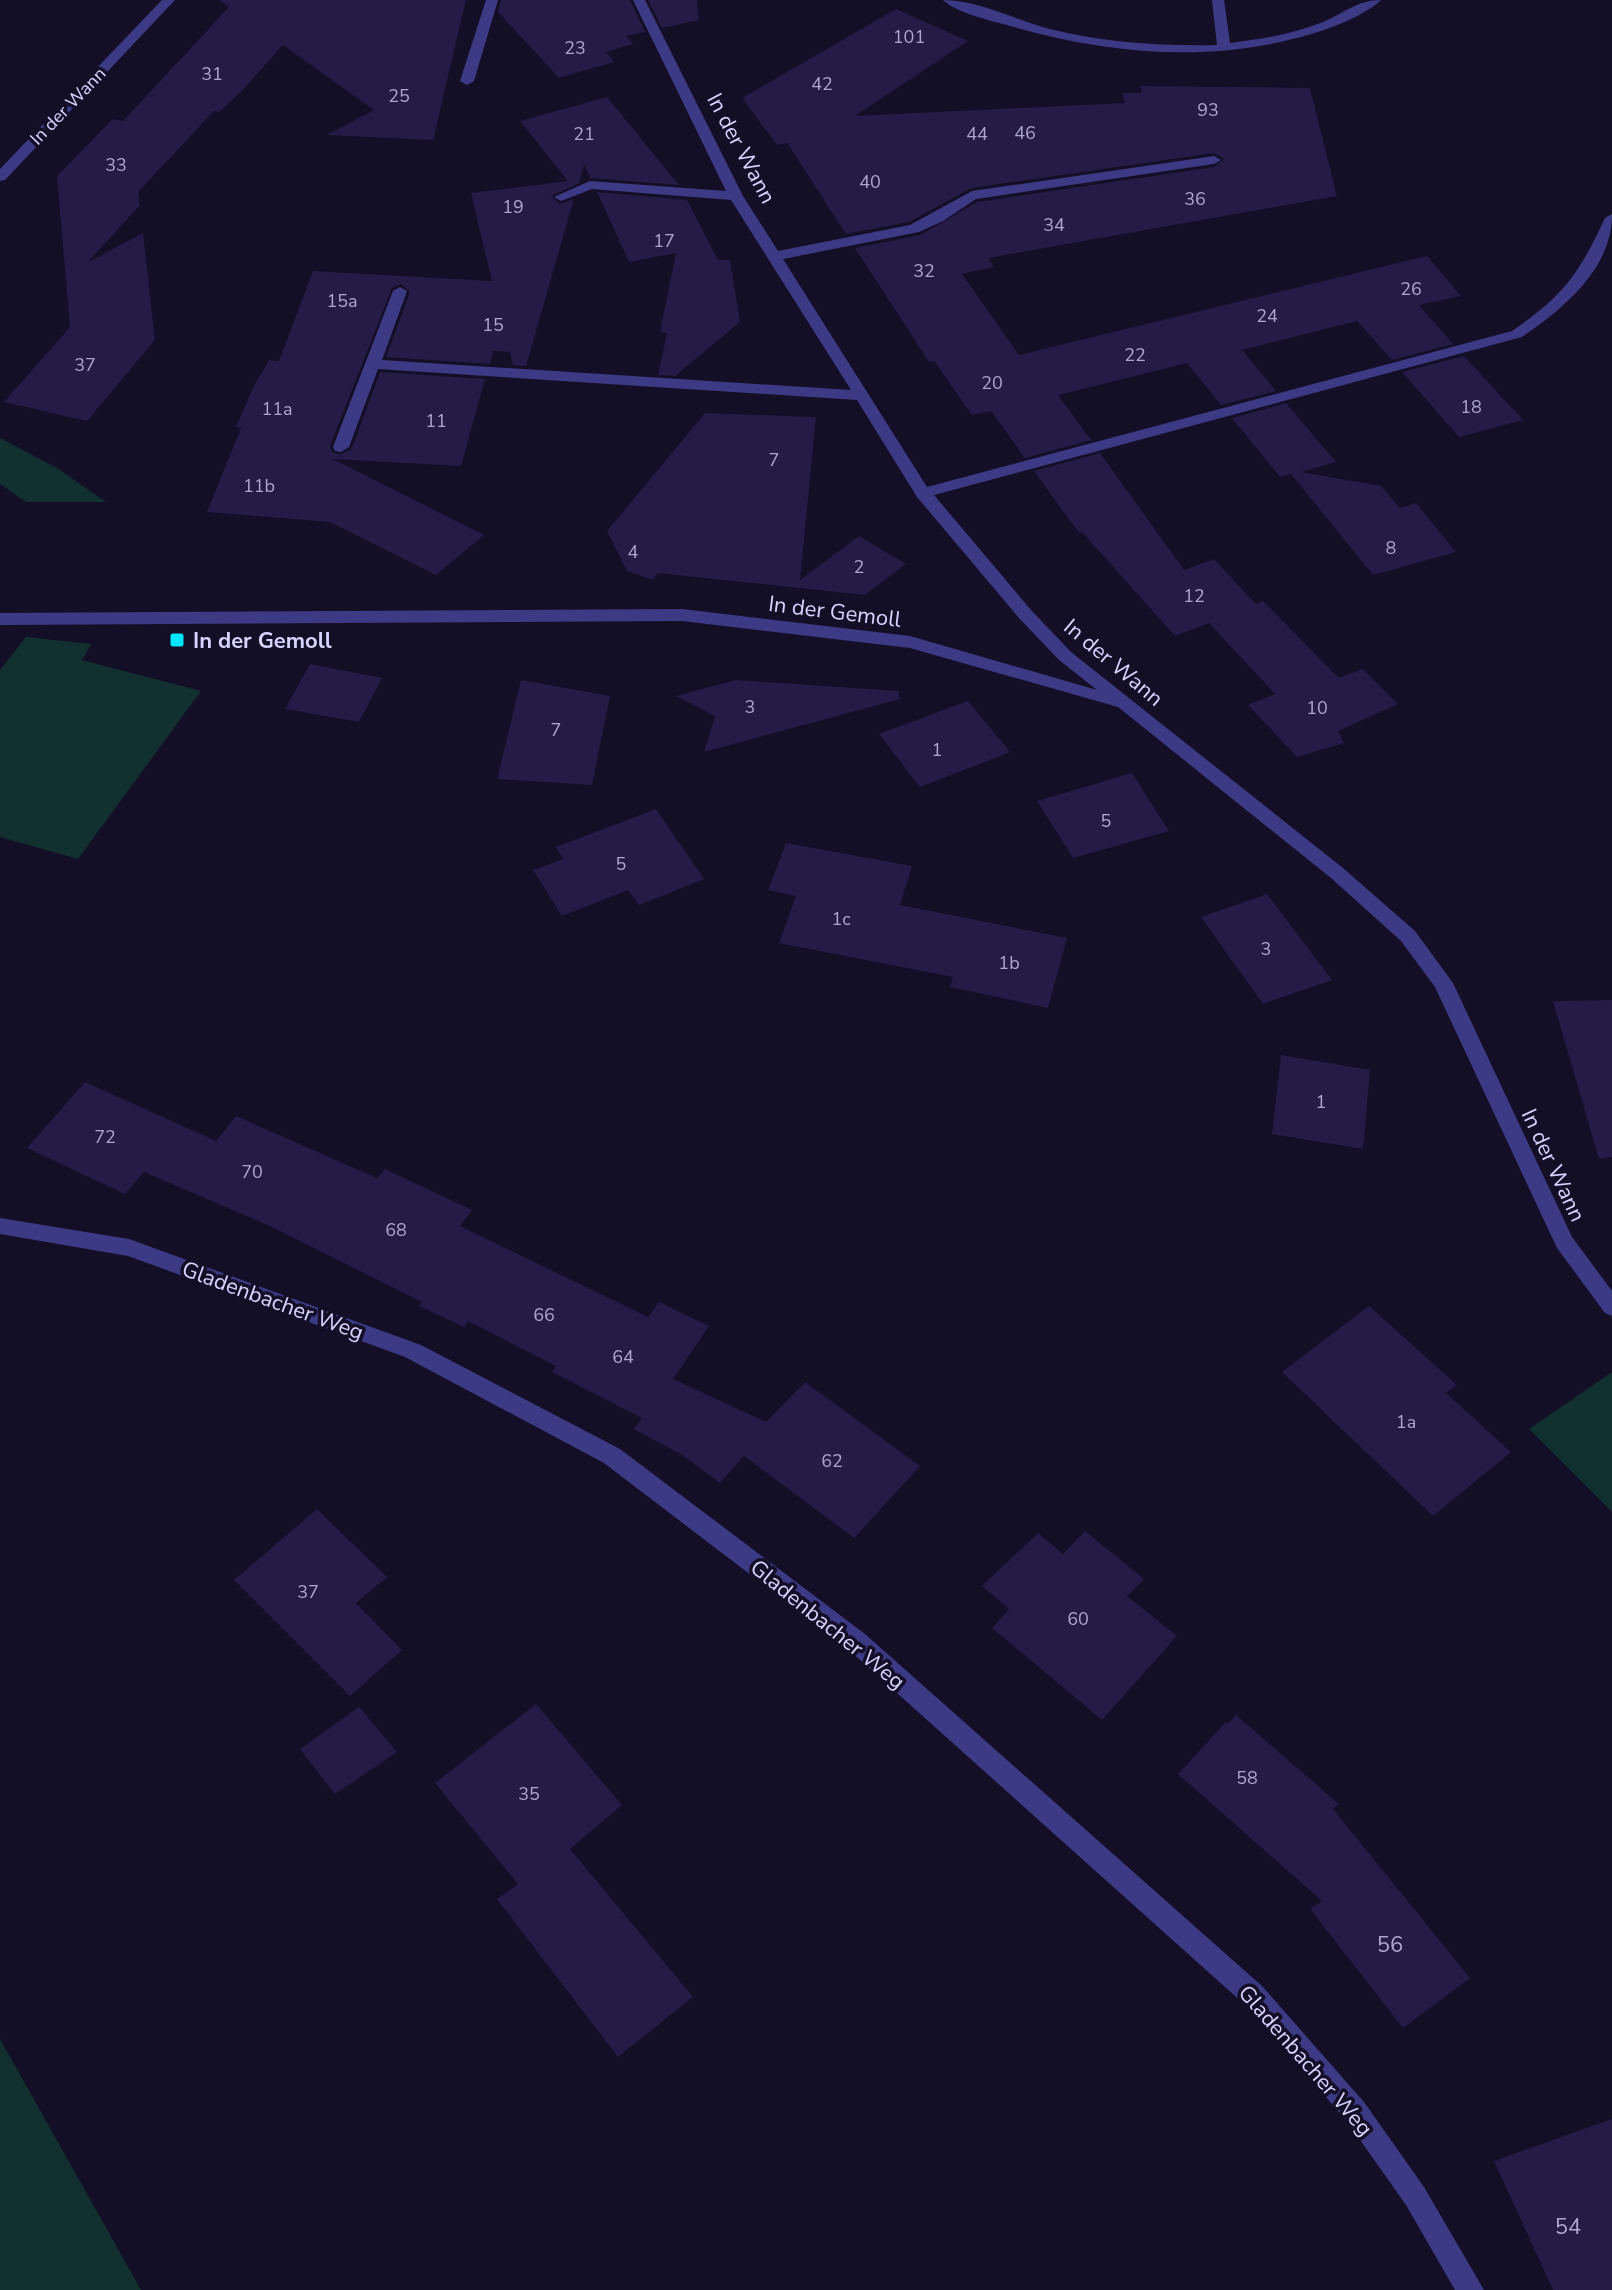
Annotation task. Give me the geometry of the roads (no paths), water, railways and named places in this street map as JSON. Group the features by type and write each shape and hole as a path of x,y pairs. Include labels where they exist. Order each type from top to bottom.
{"street":[{"name":"In der Wann","path":"0,177 169,0"},
{"path":"467,81 492,0"},
{"name":"In der Wann","path":"639,0 736,196 923,493 1045,635 1372,902 1426,958 1457,1010 1558,1231 1612,1307"},
{"path":"949,0 1010,23 1081,41 1144,49 1224,47 1317,27 1375,0"},
{"path":"1218,0 1224,47"},
{"path":"776,256 914,229 938,218 972,195 1214,160"},
{"path":"561,197 590,185 736,196"},
{"path":"923,493 1517,334 1555,310 1583,281 1612,218"},
{"path":"341,447 400,291"},
{"path":"373,364 862,396"},
{"name":"In der Gemoll","path":"0,619 682,615 910,642 1128,705"},
{"name":"Gladenbacher Weg","path":"0,1226 129,1248 413,1351 612,1456 857,1642 1253,1995 1355,2111 1415,2196 1470,2290"}],"place":[{"name":"In der Gemoll","path":"177,640"}]}
